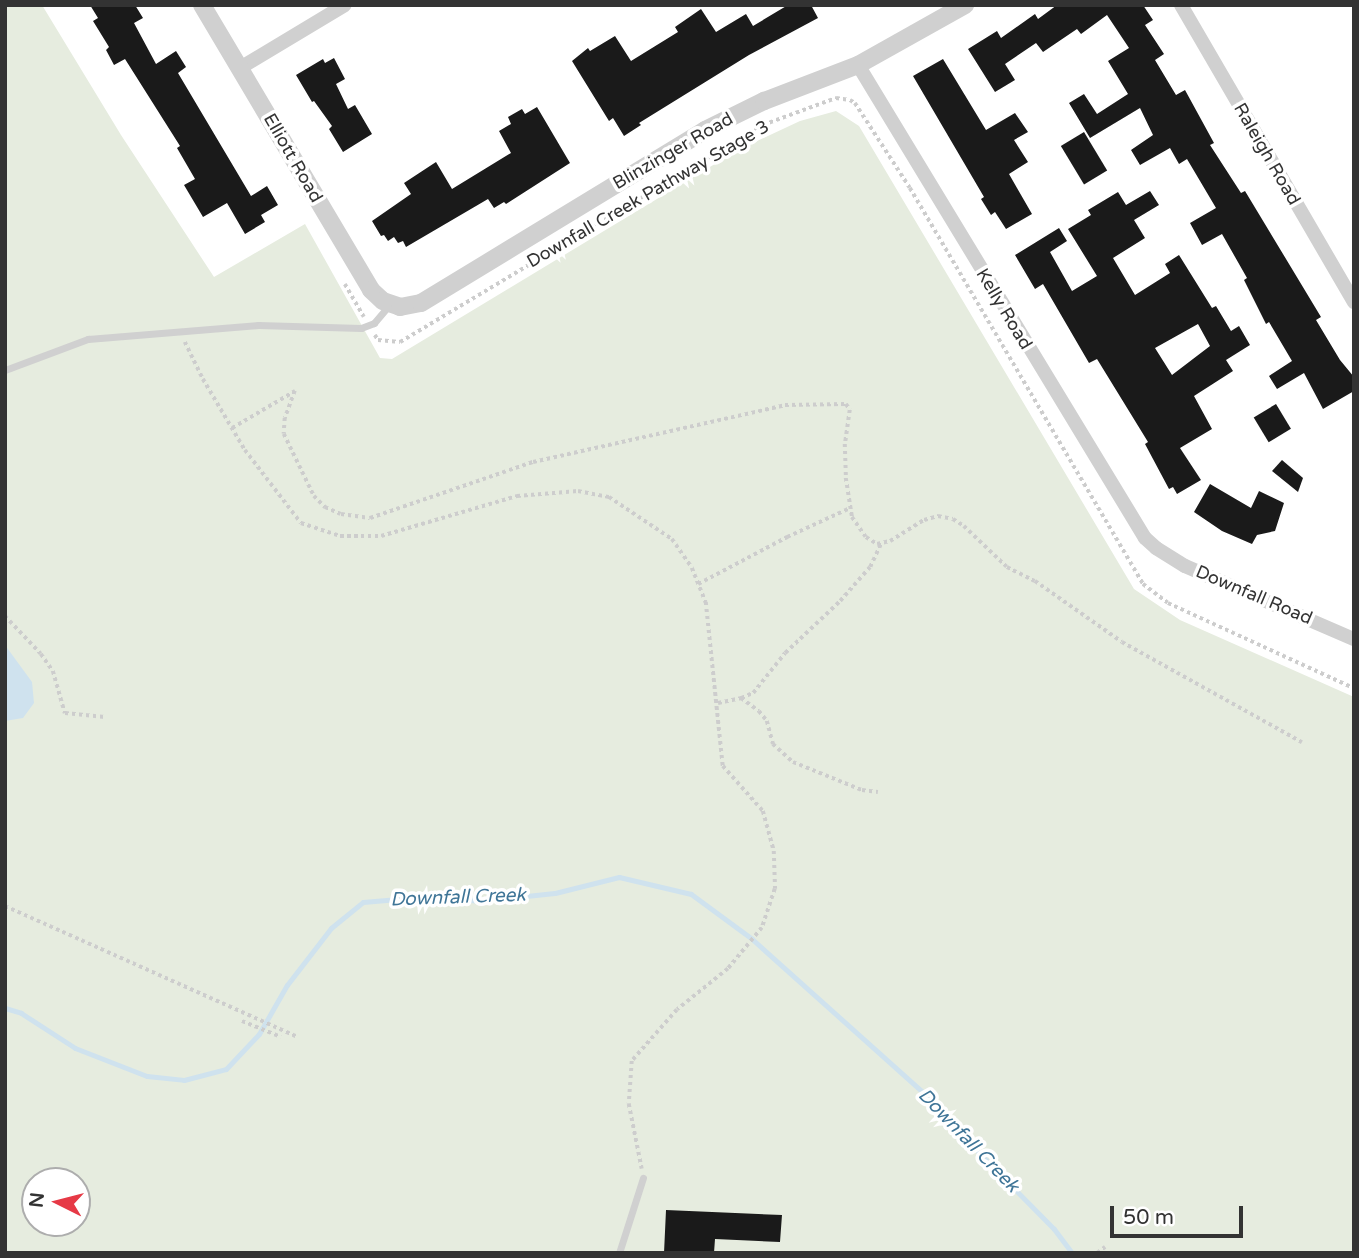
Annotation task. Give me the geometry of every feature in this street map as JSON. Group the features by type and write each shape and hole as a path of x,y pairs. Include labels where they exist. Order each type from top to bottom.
{"street":[{"name":"Elliott Road","path":"202,5 374,294 389,304"},
{"path":"240,68 345,5"},
{"name":"Blinzinger Road","path":"389,304 407,307 421,303 705,130 764,101 858,65 965,5"},
{"name":"Raleigh Road","path":"1181,5 1354,302"},
{"name":"Kelly Road","path":"858,65 1135,525 1156,548"},
{"name":"Downfall Road","path":"1156,548 1185,566 1354,639"}],"lane":[{"path":"5,370 88,339 258,325 369,326 389,304"},
{"path":"618,1253 643,1178"}],"path":[{"name":"Downfall Creek Pathway Stage 3","path":"369,326 378,340 400,342 763,125 836,97 850,100 855,103 965,280 1143,584 1168,603 1354,688"},
{"path":"356,265 344,282 369,326"},
{"path":"179,330 203,379 245,450 301,523 340,536 381,536 517,496 579,491 609,497 672,539 698,584 706,602 723,766 763,811 774,851 775,889 762,928 728,969 677,1010 632,1061 629,1104 643,1178"},
{"path":"232,428 295,391 285,418 284,434 314,496 325,507 341,514 370,518 533,462 785,405 846,404 850,410 845,444 850,508 852,517 866,537 881,543 890,541 924,520 938,516 953,519 1007,567 1035,581 1122,642 1302,742"},
{"path":"698,584 787,537 850,508"},
{"path":"718,703 741,698 753,692 785,653 870,568 881,543"},
{"path":"5,616 41,654 53,671 65,713 105,717"},
{"path":"741,698 759,711 767,721 773,744 793,762 862,790 878,792"},
{"path":"5,906 298,1037"},
{"path":"242,1021 281,1037"},
{"path":"1097,1253 1105,1247"}],"shaded area":[{"path":"5,5 42,5 121,135 214,277 305,224 380,358 392,359 738,150 800,121 836,111 859,126 1134,589 1180,620 1354,697 1354,1253 5,1253"}],"water":[{"path":"5,645 32,682 34,703 23,718 5,721"}],"building":[{"path":"90,5 135,5 143,18 134,23 156,64 176,51 186,67 178,73 251,196 267,186 278,205 261,215 265,222 245,234 227,203 203,217 184,185 195,179 177,148 180,146 125,59 114,65 106,50 109,47 93,21 98,18"},
{"path":"788,5 811,5 818,18 749,55 639,123 641,125 624,136 613,118 609,121 572,61 588,48 590,51 615,36 631,61 678,32 675,27 701,9 716,32 746,14 753,26"},
{"path":"1057,5 1143,5 1153,20 1145,25 1164,54 1155,60 1176,95 1185,90 1214,143 1210,145 1241,193 1245,191 1321,317 1316,320 1340,360 1354,377 1354,391 1323,409 1304,373 1277,389 1269,376 1292,361 1269,322 1266,324 1244,280 1247,278 1222,234 1202,245 1190,223 1216,208 1187,159 1179,164 1170,148 1140,165 1131,150 1153,135 1140,108 1090,138 1069,103 1084,94 1097,114 1128,94 1108,61 1129,48 1107,15 1081,34 1077,29 1043,52 1036,43 1005,64 1015,80 995,92 968,49 997,31 1001,38 1035,14 1038,19"},
{"path":"334,58 345,79 336,84 348,109 355,105 372,134 343,152 329,129 332,126 314,101 312,102 296,75 323,59 325,63"},
{"path":"943,59 986,130 1015,113 1028,132 1014,140 1028,162 1009,174 1032,214 1006,229 995,212 991,215 981,199 984,197 913,76"},
{"path":"537,107 570,163 506,204 504,202 494,208 488,199 406,247 403,241 398,243 394,237 388,241 384,235 381,236 372,221 411,194 404,183 436,162 452,189 511,153 499,131 511,124 508,117 522,109 525,114"},
{"path":"1084,132 1107,171 1084,184 1061,146"},
{"path":"1150,191 1159,205 1134,220 1145,238 1113,258 1135,295 1170,273 1165,264 1179,255 1212,308 1216,306 1231,331 1239,326 1250,345 1226,360 1233,371 1194,396 1212,429 1180,448 1201,480 1177,494 1173,487 1169,489 1145,444 1148,442 1097,359 1089,363 1043,284 1035,289 1015,255 1059,228 1067,241 1050,252 1072,291 1097,276 1068,229 1091,215 1088,210 1118,192 1126,205","holes":["1198,324 1210,346 1172,375 1155,348"]},
{"path":"1276,404 1291,429 1269,442 1254,417"},
{"path":"1282,460 1303,478 1298,492 1272,471"},
{"path":"1210,484 1251,508 1259,491 1284,503 1275,531 1257,535 1252,544 1222,531 1194,512"},
{"path":"666,1210 782,1215 780,1242 715,1239 714,1253 664,1253"}],"waterway":[{"name":"Downfall Creek","path":"5,1008 21,1013 75,1048 147,1076 184,1080 226,1069 259,1034 287,985 331,928 363,902 433,896 480,901 555,893 619,877 691,894 752,939 945,1112 981,1155 1054,1229 1072,1253"}]}
